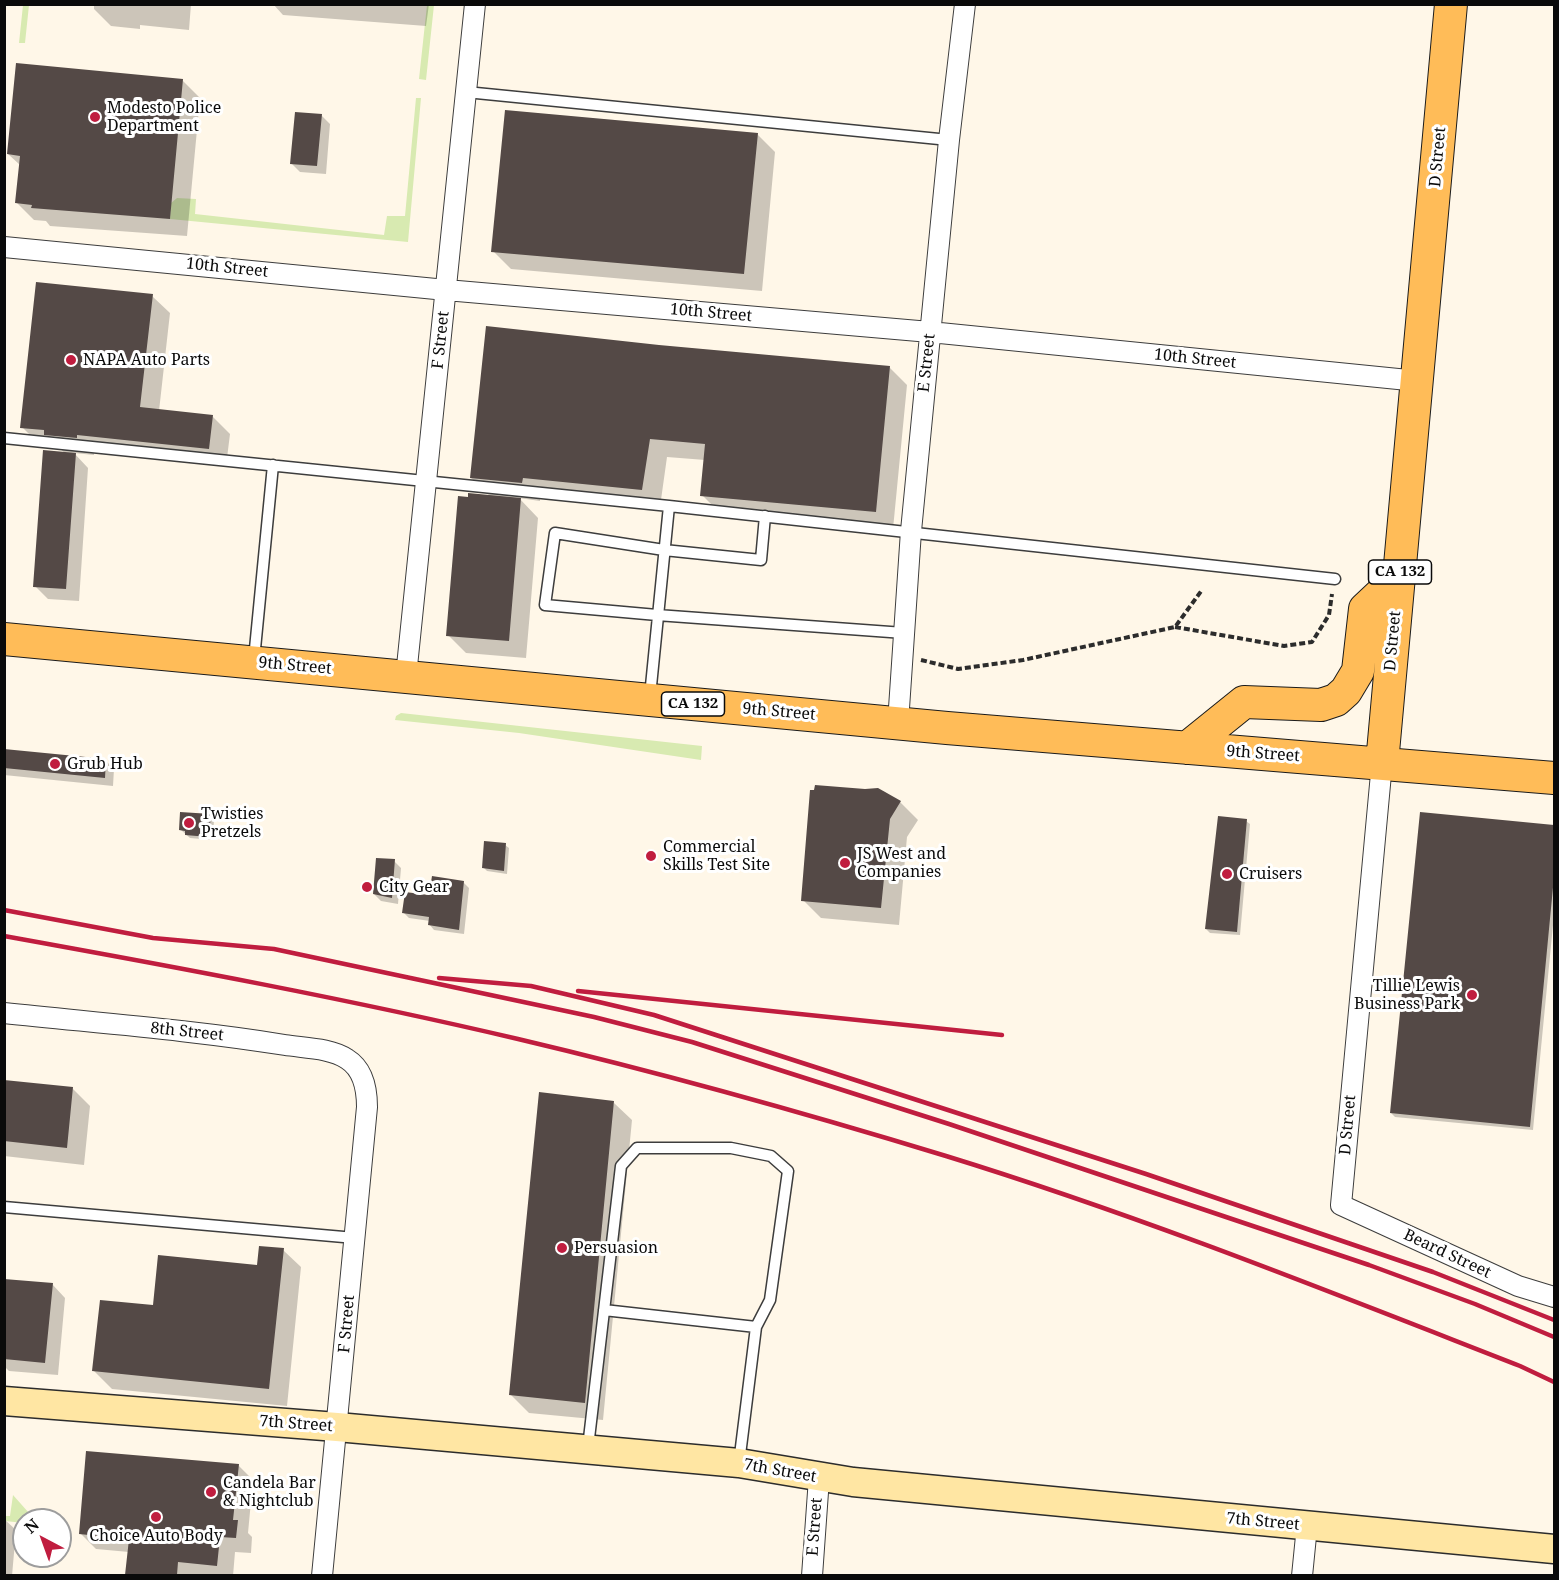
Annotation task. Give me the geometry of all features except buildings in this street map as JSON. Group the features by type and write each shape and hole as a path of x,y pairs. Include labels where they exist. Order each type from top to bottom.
{"main road":[{"name":"D Street","path":"1382,763 1451,4"},
{"path":"1187,748 1244,702 1321,705 1336,700 1346,691 1358,671 1365,609 1399,577"},
{"name":"9th Street","path":"4,639 898,723 1554,778"}],"street":[{"name":"F Street","path":"406,676 475,4"},
{"name":"E Street","path":"898,723 911,531 949,140 965,4"},
{"name":"10th Street","path":"4,247 446,290 930,332 1418,381"},
{"name":"D Street","path":"1341,1205 1382,763"},
{"name":"8th Street","path":"4,1013 252,1039 329,1052 348,1059 360,1074"},
{"name":"F Street","path":"322,1575 367,1107 367,1090 360,1074"},
{"name":"Beard Street","path":"1341,1205 1518,1286 1554,1297"},
{"name":"7th Street","path":"4,1401 337,1427 739,1463 819,1478 1554,1549"},
{"name":"E Street","path":"812,1575 819,1478"},
{"path":"1302,1575 1306,1526"}],"lane":[{"path":"466,92 949,140"},
{"path":"4,438 911,531 1335,579"},
{"path":"254,662 273,465"},
{"path":"650,699 669,506"},
{"path":"765,516 761,560 664,550 555,533 545,605 904,633"},
{"path":"588,1449 621,1166 638,1148 731,1148 771,1156 788,1171 770,1300 756,1327 739,1463"},
{"path":"4,1207 355,1238"},
{"path":"604,1310 756,1327"}],"path":[{"path":"903,653 930,663 958,669 1023,660 1175,627 1284,646 1312,642 1329,615 1335,579"},
{"path":"1175,627 1202,590"}],"green space":[{"path":"23,5 29,5 25,43 19,43"},
{"path":"427,5 434,5 426,80 419,79"},
{"path":"416,98 421,98 408,242 170,219 171,203 177,198 196,199 195,214 384,235 387,216 405,216"},
{"path":"401,713 702,746 701,760 519,733 395,720 396,716"},
{"path":"13,1495 25,1508 12,1508 12,1522 5,1521 5,1516 10,1516"}],"railway":[{"path":"4,910 153,938 274,949 594,1017 692,1042 949,1124 1369,1265 1475,1304 1554,1337"},
{"path":"4,936 262,984 454,1024 626,1066 840,1124 1019,1179 1163,1229 1520,1366 1554,1382"},
{"path":"439,978 531,986 654,1015 1146,1174 1433,1272 1554,1320"},
{"path":"578,991 1002,1035"}],"place":[{"name":"Modesto Police Department","path":"95,117"},
{"name":"NAPA Auto Parts","path":"71,360"},
{"name":"Grub Hub","path":"55,764"},
{"name":"Twisties Pretzels","path":"189,823"},
{"name":"Commercial Skills Test Site","path":"651,856"},
{"name":"JS West and Companies","path":"845,863"},
{"name":"Cruisers","path":"1227,874"},
{"name":"City Gear","path":"367,887"},
{"name":"Tillie Lewis Business Park","path":"1472,995"},
{"name":"Persuasion","path":"562,1248"},
{"name":"Candela Bar & Nightclub","path":"211,1492"},
{"name":"Choice Auto Body","path":"156,1517"}]}
